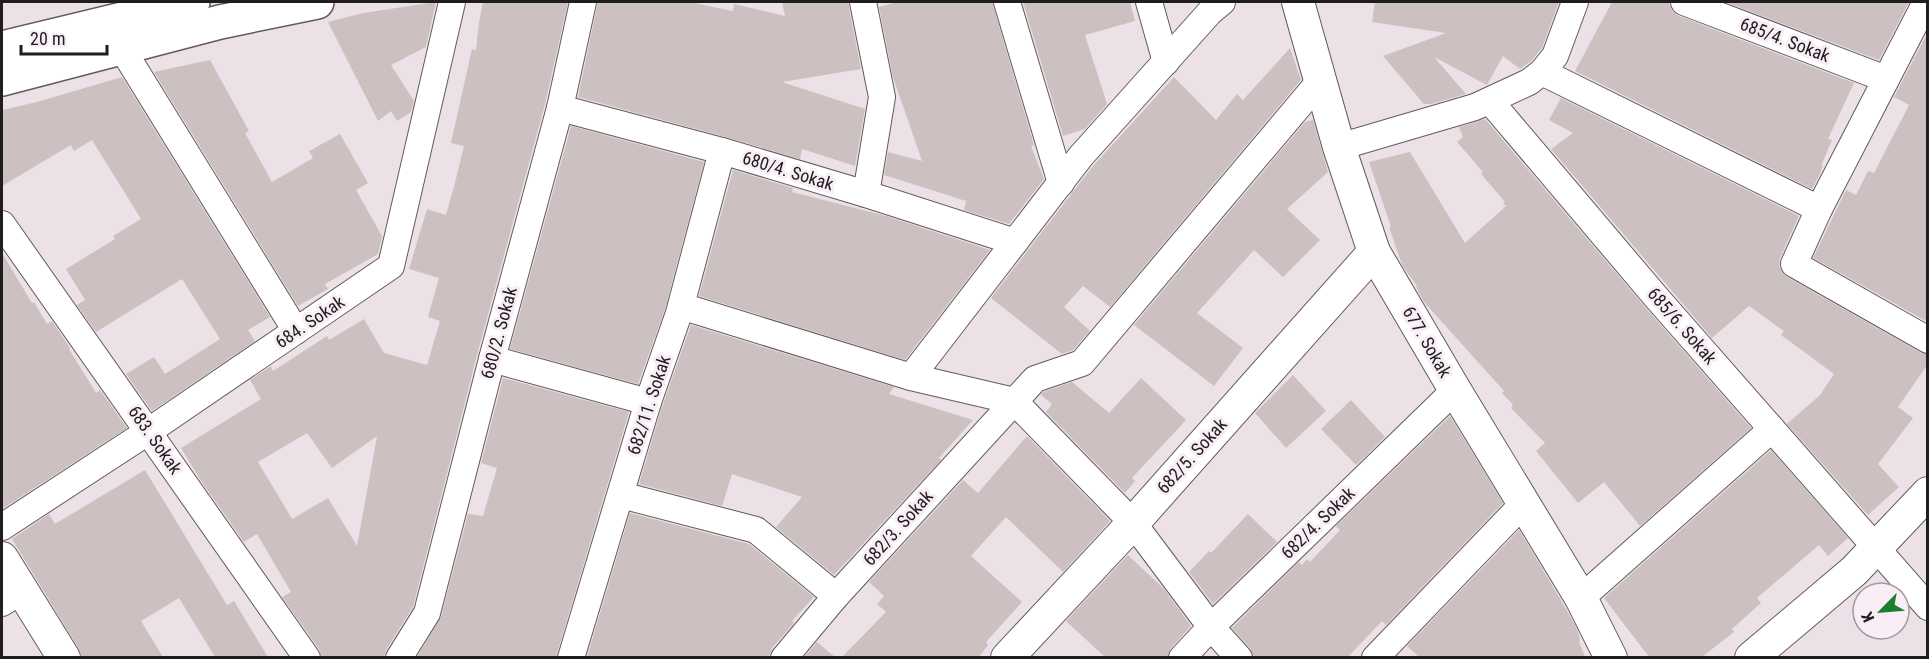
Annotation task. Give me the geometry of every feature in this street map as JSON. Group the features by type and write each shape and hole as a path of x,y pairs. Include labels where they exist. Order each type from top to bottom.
{"main road":[{"path":"2,48 126,22 193,2"},
{"path":"2,79 126,22 220,22 317,2"}],"street":[{"name":"684. Sokak","path":"2,527 149,431 391,266 452,2"},
{"name":"680/2. Sokak","path":"399,657 427,613 492,359 560,108 583,2"},
{"path":"863,2 882,97 866,194"},
{"path":"1007,2 1061,183"},
{"path":"1149,2 1166,62"},
{"path":"911,377 1081,156 1210,12 1222,2"},
{"name":"677. Sokak","path":"1298,2 1339,147 1374,252 1581,598 1611,657"},
{"path":"1339,147 1475,107 1522,86 1542,72 1555,56 1575,2"},
{"name":"685/4. Sokak","path":"1684,2 1886,79"},
{"path":"1926,2 1819,209 1794,264 1928,340"},
{"path":"126,22 296,331"},
{"path":"1542,72 1819,209"},
{"name":"682/3. Sokak","path":"784,657 1035,379 1082,363 1320,81"},
{"name":"685/6. Sokak","path":"1490,100 1656,297 1928,607"},
{"name":"680/4. Sokak","path":"560,108 722,151 1015,242"},
{"name":"682/11. Sokak","path":"571,657 648,402 681,306 722,151"},
{"name":"683. Sokak","path":"2,224 308,657"},
{"name":"682/5. Sokak","path":"1007,657 1133,523 1374,252"},
{"path":"681,306 911,377 1014,401 1133,523 1211,627 1239,657"},
{"path":"492,359 648,402"},
{"name":"682/4. Sokak","path":"1182,657 1455,390"},
{"path":"1581,598 1772,429"},
{"path":"1751,657 1854,571 1928,493"},
{"path":"621,495 756,530 836,597"},
{"path":"1375,657 1523,504"},
{"path":"2,558 12,597 64,657"}],"building":[{"path":"436,2 426,47 391,65 414,101 411,112 397,121 391,111 378,121 328,22 363,13"},
{"path":"483,2 568,2 545,104 477,355 413,607 384,657 322,657 319,649 282,597 291,592 257,534 244,542 181,448 261,399 250,380 271,366 273,371 327,336 329,340 364,319 384,353 427,365 440,321 428,317 439,278 409,269 427,209 446,215 464,146 451,143 472,49 476,50","holes":["307,433 332,468 377,436 357,546 328,498 292,519 258,462"]},
{"path":"598,2 689,2 733,11 734,4 785,16 782,2 848,2 861,69 782,82 865,109 855,166 802,149 800,159 578,97"},
{"path":"897,2 992,2 1034,145 1031,146 1044,179 1009,224 964,210 966,201 884,175 888,152 922,161 893,77 879,7"},
{"path":"1023,2 1130,2 1135,21 1085,35 1107,104 1085,129 1063,136"},
{"path":"1375,2 1559,2 1542,48 1531,61 1520,69 1503,56 1487,85 1434,57 1466,94 1424,104 1383,56 1446,33 1372,22"},
{"path":"1612,2 1669,2 1672,11 1679,16 1854,83 1828,139 1832,140 1812,189 1575,71"},
{"path":"1725,2 1909,2 1879,60"},
{"path":"1928,32 1928,322 1813,258 1846,190 1856,195 1868,171 1874,173 1909,105 1894,97"},
{"path":"1290,48 1301,80 1110,307 1083,286 1064,307 1090,331 1073,350 1062,354 991,298 1093,166 1174,77 1216,120 1237,94 1243,100"},
{"path":"210,60 249,131 245,133 272,182 313,158 309,151 340,134 368,183 356,190 382,236 378,254 325,284 328,289 298,306 154,72"},
{"path":"122,77 270,317 248,330 255,341 152,411 126,374 154,357 165,374 220,339 182,279 96,332 77,305 85,300 66,269 115,239 113,236 141,219 92,140 74,151 71,145 2,186 2,110"},
{"path":"1561,98 1799,216 1780,258 1779,266 1782,272 1787,277 1928,355 1928,364 1898,407 1913,418 1878,464 1899,487 1868,515 1787,424 1820,395 1834,374 1781,335 1784,331 1749,306 1712,338 1551,149 1573,133 1549,120"},
{"path":"1485,119 1751,428 1640,526 1604,482 1578,503 1536,451 1545,443 1511,408 1513,405 1502,393 1504,391 1424,302 1417,286 1402,265 1369,162 1410,152 1465,243 1506,206 1481,174 1483,172 1457,142 1463,137 1459,127"},
{"path":"1313,120 1328,172 1287,209 1320,240 1283,277 1254,250 1197,313 1243,348 1214,386 1134,325 1305,122"},
{"path":"571,126 704,162 665,309 638,384 510,349"},
{"path":"733,170 793,188 792,192 886,216 990,250 905,360 699,296"},
{"path":"2,253 47,324 52,321 96,393 100,390 127,428 2,509"},
{"path":"691,325 894,387 889,394 973,420 939,458 941,460 834,575 776,527 802,497 732,474 722,506 639,484 662,407"},
{"path":"1293,375 1326,411 1286,448 1255,413"},
{"path":"503,378 629,412 556,657 417,657 441,617 468,514 483,516 497,468 481,463"},
{"path":"1141,378 1186,420 1132,478 1135,481 1125,493 1046,412 1052,404 1041,395 1043,392 1072,382 1109,413"},
{"path":"1351,400 1385,437 1356,465 1321,429"},
{"path":"1450,416 1503,503 1386,625 1382,621 1348,657 1254,657 1250,648 1232,628 1299,562 1302,565 1307,559 1310,562 1340,530 1336,526"},
{"path":"1027,436 1110,521 1063,572 1006,517 971,556 1022,602 986,642 988,645 979,657 842,657 886,612 877,604 884,596 869,582 963,480 978,493"},
{"path":"1771,450 1848,538 1828,556 1819,545 1757,598 1761,603 1732,629 1734,632 1702,657 1649,657 1604,598"},
{"path":"145,470 227,605 234,601 268,657 215,657 179,598 141,621 163,657 82,657 12,539 49,514 55,524"},
{"path":"630,513 749,544 814,597 792,621 794,623 772,648 769,657 587,657"},
{"path":"1248,514 1277,542 1213,604 1189,572 1209,551 1211,553"},
{"path":"1519,530 1577,629 1585,657 1419,657 1407,646"},
{"path":"1128,555 1164,589 1191,626 1171,648 1167,657 1105,657 1066,621"},
{"path":"817,642 835,657 804,657"}]}
